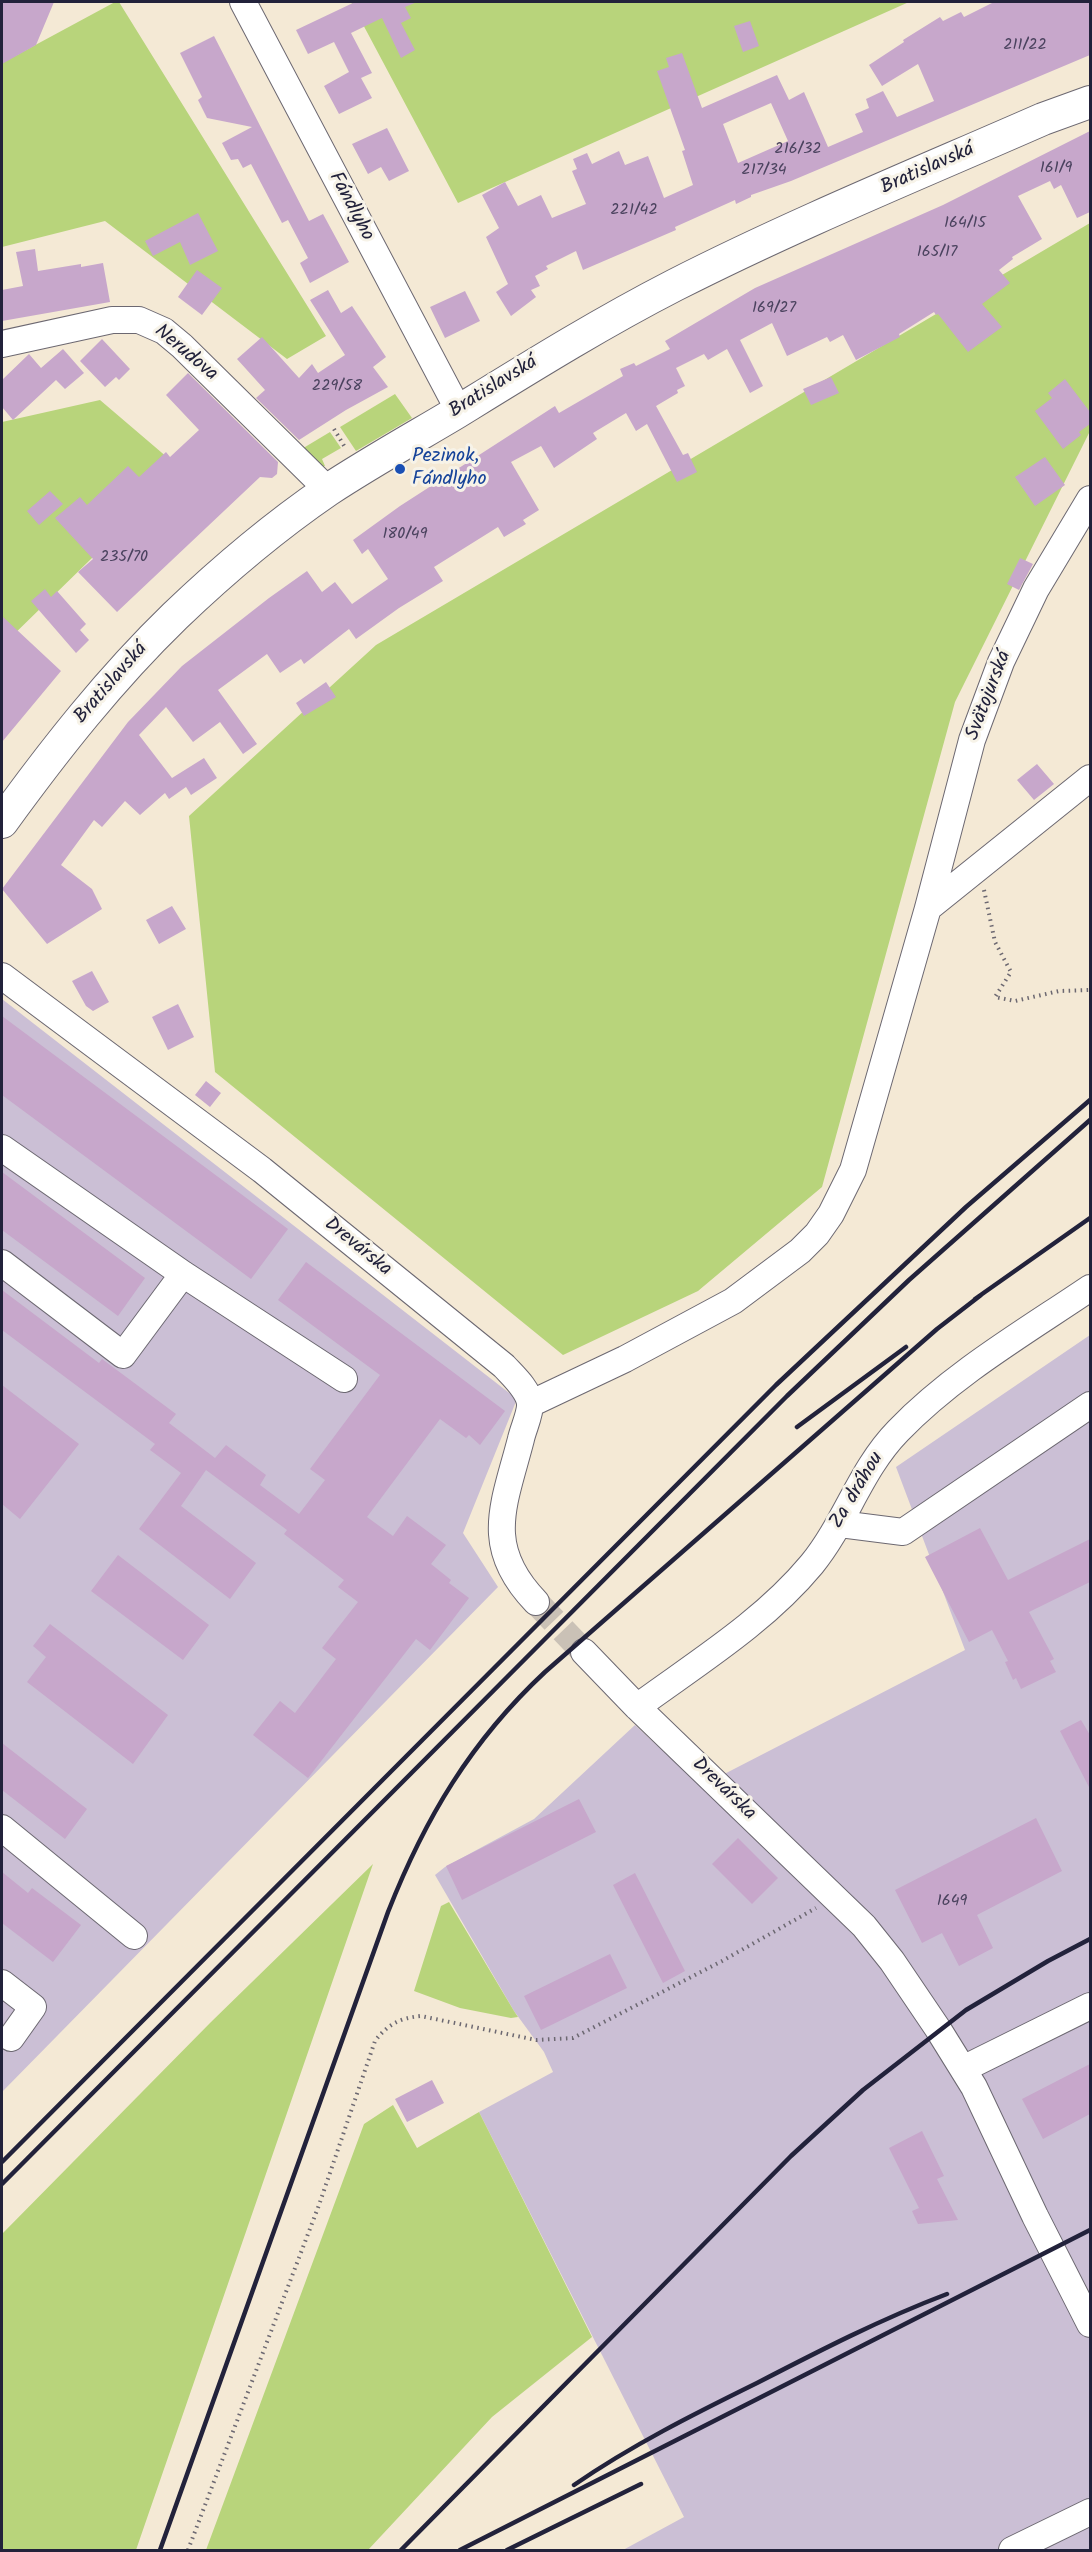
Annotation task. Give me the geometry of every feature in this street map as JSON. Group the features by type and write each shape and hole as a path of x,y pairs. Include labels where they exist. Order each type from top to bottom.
{"main road":[{"name":"Bratislavská","path":"2,822 69,734 118,674 146,645 177,614 249,552 328,490 611,319 735,256 1043,119 1090,102"}],"street":[{"name":"Fándlyho","path":"243,2 459,411"},
{"name":"Nerudova","path":"2,344 112,320 128,319 151,324 182,346 328,490"},
{"name":"Svätojurská","path":"530,1404 625,1359 733,1301 818,1234 854,1170 928,908 972,740 1001,662 1036,589 1090,499"},
{"path":"928,908 1090,778"},
{"name":"Drevárska","path":"2,976 290,1193 504,1366 521,1384 530,1404"},
{"path":"2,1148 183,1274 344,1379"},
{"path":"2,1263 123,1355 183,1274"},
{"name":"Za dráhou","path":"637,1707 759,1617 787,1591 813,1562 840,1524 868,1466 896,1432 925,1404 989,1356 1090,1288"},
{"path":"530,1404 502,1510 500,1533 506,1561 520,1586 536,1602"},
{"path":"840,1524 903,1532 1090,1405"},
{"name":"Drevárska","path":"584,1652 637,1707 864,1926 892,1961 974,2087 1035,2216 1090,2324"},
{"path":"2,1828 134,1936"},
{"path":"2,1983 33,2007 5,2040"},
{"path":"963,2069 1090,2006"},
{"path":"1012,2550 1090,2512"}],"path":[{"path":"334,429 347,452"},
{"path":"976,870 987,898 995,942 1011,972 995,997 1016,1001 1059,991 1090,990"},
{"path":"188,2550 319,2205 375,2041 385,2028 402,2017 421,2016 536,2040 573,2038 722,1961 834,1898"}],"shaded area":[{"path":"2,999 517,1399 463,1533 498,1587 2,2092"},
{"path":"1090,1335 1090,2550 623,2550 684,2517 479,2112 553,2072 544,2052 514,2011 435,1875 445,1867 534,1819 635,1725 701,1786 965,1650 896,1467"}],"green space":[{"path":"115,2 119,2 326,336 287,359 105,221 2,247 2,63"},
{"path":"351,2 909,2 458,203"},
{"path":"1090,223 1090,431 955,702 822,1187 698,1291 563,1355 215,1072 189,816 376,645"},
{"path":"395,394 412,418 356,451 340,427"},
{"path":"100,400 182,470 2,646 2,422"},
{"path":"330,432 341,448 322,459 325,466 322,467 300,450"},
{"path":"373,1864 136,2550 2,2550 2,2234 211,2022"},
{"path":"449,1902 518,2017 511,2018 460,2008 414,1991 441,1906"},
{"path":"393,2105 417,2148 479,2112 592,2337 492,2417 368,2550 206,2550 364,2124"}],"building":[{"path":"2,2 54,2 36,45 2,64"},
{"path":"355,2 417,2 405,7 411,18 401,23 415,50 401,58 382,18 351,33 372,73 361,78 372,98 339,114 324,86 349,72 334,42 308,54 296,30"},
{"path":"994,2 1090,2 1090,55 791,181 751,195 736,204 735,200 675,227 676,230 583,270 576,251 546,266 548,269 535,276 540,286 531,290 536,297 511,316 496,292 508,284 486,237 499,228 482,195 505,182 518,206 541,195 552,218 586,204 572,171 577,169 573,159 587,153 592,164 619,151 625,165 648,156 664,198 693,185 682,151 685,150 657,71 669,67 666,58 682,53 702,108 777,75 789,100 804,92 828,147 863,132 855,114 869,108 866,99 883,91 897,117 934,101 918,64 882,86 869,65 940,17 943,21 961,12 964,17","holes":["771,103 788,141 738,163 723,124"]},
{"path":"750,21 759,46 743,52 734,26"},
{"path":"214,36 309,221 323,214 349,262 310,283 300,263 308,258 288,220 282,223 251,164 243,168 238,159 231,160 222,143 252,127 207,118 198,100 202,97 180,53"},
{"path":"387,128 409,171 389,181 381,167 368,174 352,144"},
{"path":"1090,131 1090,212 1077,218 1061,185 1054,189 1050,181 1018,196 1042,239 1012,257 1013,259 999,270 1010,283 982,304 1002,327 968,352 934,312 899,334 900,337 856,360 843,335 830,342 827,337 787,356 772,323 740,340 763,386 750,393 727,349 708,360 704,354 676,368 685,386 656,406 683,455 688,453 697,472 677,482 647,424 636,431 626,413 593,433 597,439 554,468 541,446 511,462 539,510 523,520 526,524 504,537 498,527 434,567 443,581 399,608 356,639 349,629 304,664 301,659 280,673 267,654 218,690 257,744 243,754 220,722 193,742 166,707 139,735 172,778 204,758 217,778 191,795 186,787 169,799 165,793 140,815 125,801 102,827 94,820 61,865 92,889 102,909 47,944 2,889 128,722 182,666 307,571 322,592 335,582 352,604 388,579 368,549 362,554 353,540 400,506 555,406 559,413 623,376 620,369 634,363 636,366 670,349 665,341 755,288 943,205"},
{"path":"198,213 218,251 190,265 180,242 153,256 145,241"},
{"path":"35,249 38,271 103,263 110,302 2,321 2,290 23,286 16,252"},
{"path":"197,270 222,288 202,315 178,297"},
{"path":"328,290 341,313 352,306 386,357 373,367 388,387 299,440 256,398 265,390 237,359 262,337 299,378 312,364 318,373 345,355 310,300"},
{"path":"465,291 480,321 445,338 430,307"},
{"path":"102,339 130,369 119,380 116,377 105,387 80,361"},
{"path":"63,349 84,373 65,389 56,380 13,420 2,407 2,380 29,354 41,368"},
{"path":"188,373 278,462 277,474 272,478 260,477 117,612 78,572 93,559 55,518 80,497 87,505 128,466 139,477 166,452 170,457 199,430 166,395"},
{"path":"831,377 839,393 811,405 803,389"},
{"path":"1065,379 1090,412 1090,424 1079,432 1081,435 1063,449 1035,411 1052,398 1048,393"},
{"path":"1045,457 1065,485 1035,506 1015,477"},
{"path":"50,491 63,504 39,525 27,511"},
{"path":"1020,558 1033,564 1019,590 1007,584"},
{"path":"45,589 51,597 57,591 86,624 80,630 89,640 76,653 31,601"},
{"path":"2,616 61,671 2,742"},
{"path":"326,682 336,697 304,716 296,703"},
{"path":"1037,764 1054,784 1034,800 1017,780"},
{"path":"172,906 186,929 159,944 146,920"},
{"path":"92,971 109,1002 93,1011 86,1006 72,981"},
{"path":"178,1004 194,1037 168,1050 152,1017"},
{"path":"2,1016 288,1229 251,1279 2,1095"},
{"path":"206,1081 221,1093 210,1107 195,1095"},
{"path":"2,1172 145,1278 118,1316 2,1230"},
{"path":"306,1262 505,1411 480,1445 469,1435 466,1438 440,1419 367,1517 393,1536 407,1516 446,1545 431,1564 451,1580 449,1583 469,1598 430,1650 416,1639 308,1778 253,1735 280,1701 295,1713 336,1659 322,1648 358,1602 338,1587 344,1580 284,1534 287,1530 206,1470 181,1506 256,1563 230,1599 139,1529 181,1473 150,1450 155,1444 2,1330 2,1290 99,1363 102,1359 176,1414 169,1423 215,1458 226,1445 266,1475 260,1485 299,1514 325,1480 310,1469 380,1375 278,1300"},
{"path":"2,1385 79,1444 20,1519 2,1504"},
{"path":"980,1528 1008,1580 1090,1539 1090,1582 1029,1612 1054,1659 1050,1661 1056,1672 1021,1689 1016,1678 1013,1680 1005,1662 1008,1661 992,1630 969,1642 925,1557"},
{"path":"118,1555 209,1625 183,1660 91,1591"},
{"path":"50,1624 168,1715 133,1764 27,1682 46,1657 33,1646"},
{"path":"1081,1720 1090,1735 1090,1789 1060,1731"},
{"path":"2,1743 87,1809 65,1839 2,1790"},
{"path":"579,1799 596,1832 462,1900 446,1866"},
{"path":"1036,1818 1062,1871 977,1915 993,1948 959,1966 942,1933 922,1943 895,1890"},
{"path":"738,1838 778,1878 752,1904 712,1864"},
{"path":"2,1872 28,1893 32,1888 81,1925 53,1962 2,1923"},
{"path":"635,1873 685,1971 663,1983 613,1885"},
{"path":"610,1954 627,1988 541,2030 524,1996"},
{"path":"1090,2064 1090,2114 1043,2139 1022,2099"},
{"path":"432,2080 444,2103 407,2122 395,2099"},
{"path":"922,2131 944,2176 937,2179 958,2220 918,2224 912,2211 919,2208 889,2148"}],"tunnel":[{"path":"536,1602 584,1652"}],"railway":[{"path":"2,2162 776,1385 966,1207 1090,1100"},
{"path":"2,2184 787,1396 909,1280 1090,1120"},
{"path":"975,1299 1090,1218"},
{"path":"160,2550 388,1912 434,1813 453,1783 494,1725 545,1672 937,1329 981,1295"},
{"path":"797,1427 906,1347"},
{"path":"401,2550 791,2156 863,2090 966,2010 1090,1939"},
{"path":"460,2550 1090,2230"},
{"path":"574,2485 641,2443 710,2406 850,2336 947,2294"},
{"path":"507,2550 641,2484"}],"place":[{"name":"Pezinok, Fándlyho","path":"400,469"}]}
